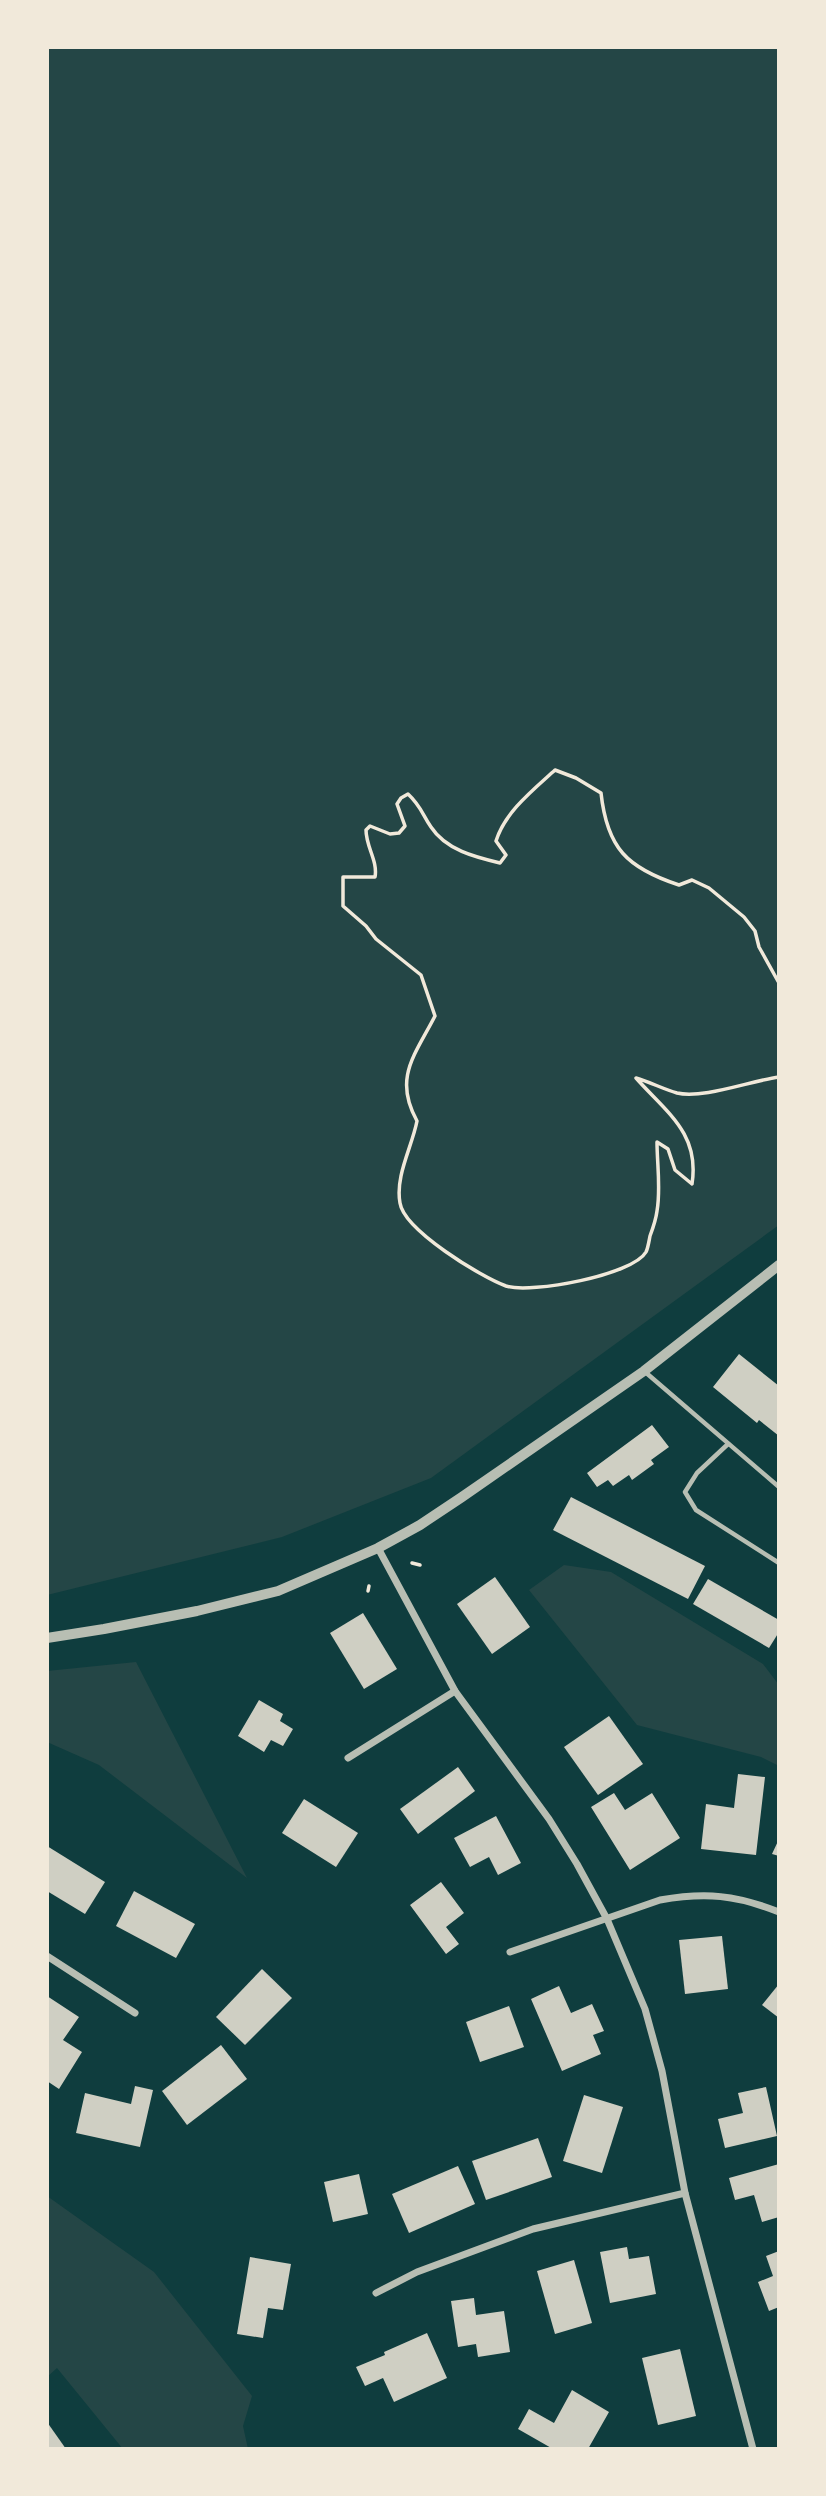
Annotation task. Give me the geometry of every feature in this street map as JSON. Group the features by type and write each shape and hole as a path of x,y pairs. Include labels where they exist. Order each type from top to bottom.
{"street":[{"path":"47,1638 197,1611 278,1591 377,1548 462,1497 644,1371 779,1265"},
{"path":"377,1548 455,1691 549,1819 577,1864 607,1919 645,2009 662,2071 685,2193 753,2449"},
{"path":"348,1758 455,1691"},
{"path":"510,1952 660,1900 685,1896 717,1895 750,1900 779,1912"},
{"path":"47,1956 135,2013"},
{"path":"376,2293 417,2272 533,2229 685,2193"}],"lane":[{"path":"644,1371 779,1487"},
{"path":"728,1444 697,1472 685,1492 696,1510 779,1563"}],"path":[{"path":"779,983 759,947 755,931 744,917 709,888 692,880 680,885 649,875 632,862 612,840 604,817 601,793 576,778 555,770 518,806 499,831 496,841 506,855 500,863 474,857 444,841 433,830 424,811 408,794 397,804 405,826 399,833 390,834 370,826 366,830 366,845 377,868 375,877 343,877 343,906 366,926 376,939 422,975 435,1016 406,1073 408,1105 417,1121 400,1182 400,1205 411,1225 432,1242 458,1260 507,1286 533,1290 583,1279 628,1266 646,1253 657,1209 657,1142 668,1149 675,1170 692,1184 692,1149 677,1120 636,1078 678,1093 703,1093 779,1077"},
{"path":"412,1563 420,1565"}],"shaded area":[{"path":"47,47 779,47 779,1225 431,1478 282,1537 47,1595"},
{"path":"564,1565 611,1572 763,1664 779,1685 779,1766 761,1757 637,1725 529,1590"},
{"path":"136,1662 247,1878 99,1765 47,1742 47,1671"},
{"path":"47,2196 154,2272 252,2396 243,2426 248,2449 123,2449 57,2368 47,2377"}],"building":[{"path":"739,1354 779,1386 779,1436 759,1420 757,1423 713,1387"},
{"path":"652,1425 669,1447 651,1460 654,1464 632,1480 629,1475 613,1486 608,1480 597,1487 587,1473"},
{"path":"571,1497 705,1566 688,1599 553,1530"},
{"path":"495,1577 530,1627 492,1654 457,1604"},
{"path":"708,1579 779,1620 779,1632 769,1648 693,1604"},
{"path":"363,1613 397,1669 364,1689 330,1633"},
{"path":"259,1700 283,1714 280,1721 293,1729 283,1746 271,1740 264,1752 238,1736"},
{"path":"609,1716 643,1764 598,1795 564,1747"},
{"path":"458,1767 475,1791 418,1834 400,1809"},
{"path":"738,1774 765,1777 756,1855 701,1849 706,1804 734,1808"},
{"path":"614,1793 625,1810 652,1793 680,1838 630,1870 591,1807"},
{"path":"304,1799 358,1833 336,1867 282,1833"},
{"path":"496,1816 521,1863 498,1875 489,1857 470,1867 454,1838"},
{"path":"779,1839 779,1856 772,1854"},
{"path":"47,1846 105,1882 85,1914 47,1891"},
{"path":"441,1882 464,1913 446,1927 459,1944 446,1954 410,1905"},
{"path":"134,1891 195,1924 176,1958 116,1926"},
{"path":"722,1936 728,1989 685,1994 679,1940"},
{"path":"262,1969 292,1998 245,2045 216,2017"},
{"path":"779,1984 779,2018 762,2005"},
{"path":"559,1986 571,2013 592,2004 604,2031 593,2035 601,2054 562,2071 531,1999"},
{"path":"47,1996 79,2017 63,2040 82,2052 59,2089 47,2081"},
{"path":"509,2006 524,2047 480,2062 466,2022"},
{"path":"221,2045 247,2079 187,2125 162,2091"},
{"path":"135,2086 153,2090 140,2147 76,2133 85,2093 131,2104"},
{"path":"766,2087 777,2136 725,2148 718,2119 743,2113 738,2093"},
{"path":"584,2095 623,2107 602,2173 563,2161"},
{"path":"538,2138 552,2177 486,2200 472,2161"},
{"path":"779,2164 779,2217 762,2222 754,2195 735,2200 729,2178"},
{"path":"458,2166 475,2204 409,2233 392,2194"},
{"path":"359,2174 368,2214 333,2222 324,2182"},
{"path":"627,2247 629,2259 649,2256 656,2294 610,2303 600,2252"},
{"path":"779,2251 779,2307 769,2311 758,2282 773,2276 766,2256"},
{"path":"250,2257 291,2264 283,2310 268,2308 263,2338 237,2334"},
{"path":"574,2260 592,2323 555,2334 537,2271"},
{"path":"474,2298 476,2315 504,2311 510,2352 478,2357 476,2344 458,2347 451,2301"},
{"path":"427,2333 447,2378 394,2402 383,2378 365,2386 356,2367"},
{"path":"680,2349 696,2416 658,2425 642,2358"},
{"path":"572,2390 609,2412 588,2449 553,2449 518,2429 529,2409 554,2423"},
{"path":"47,2422 66,2449 47,2449"}]}
